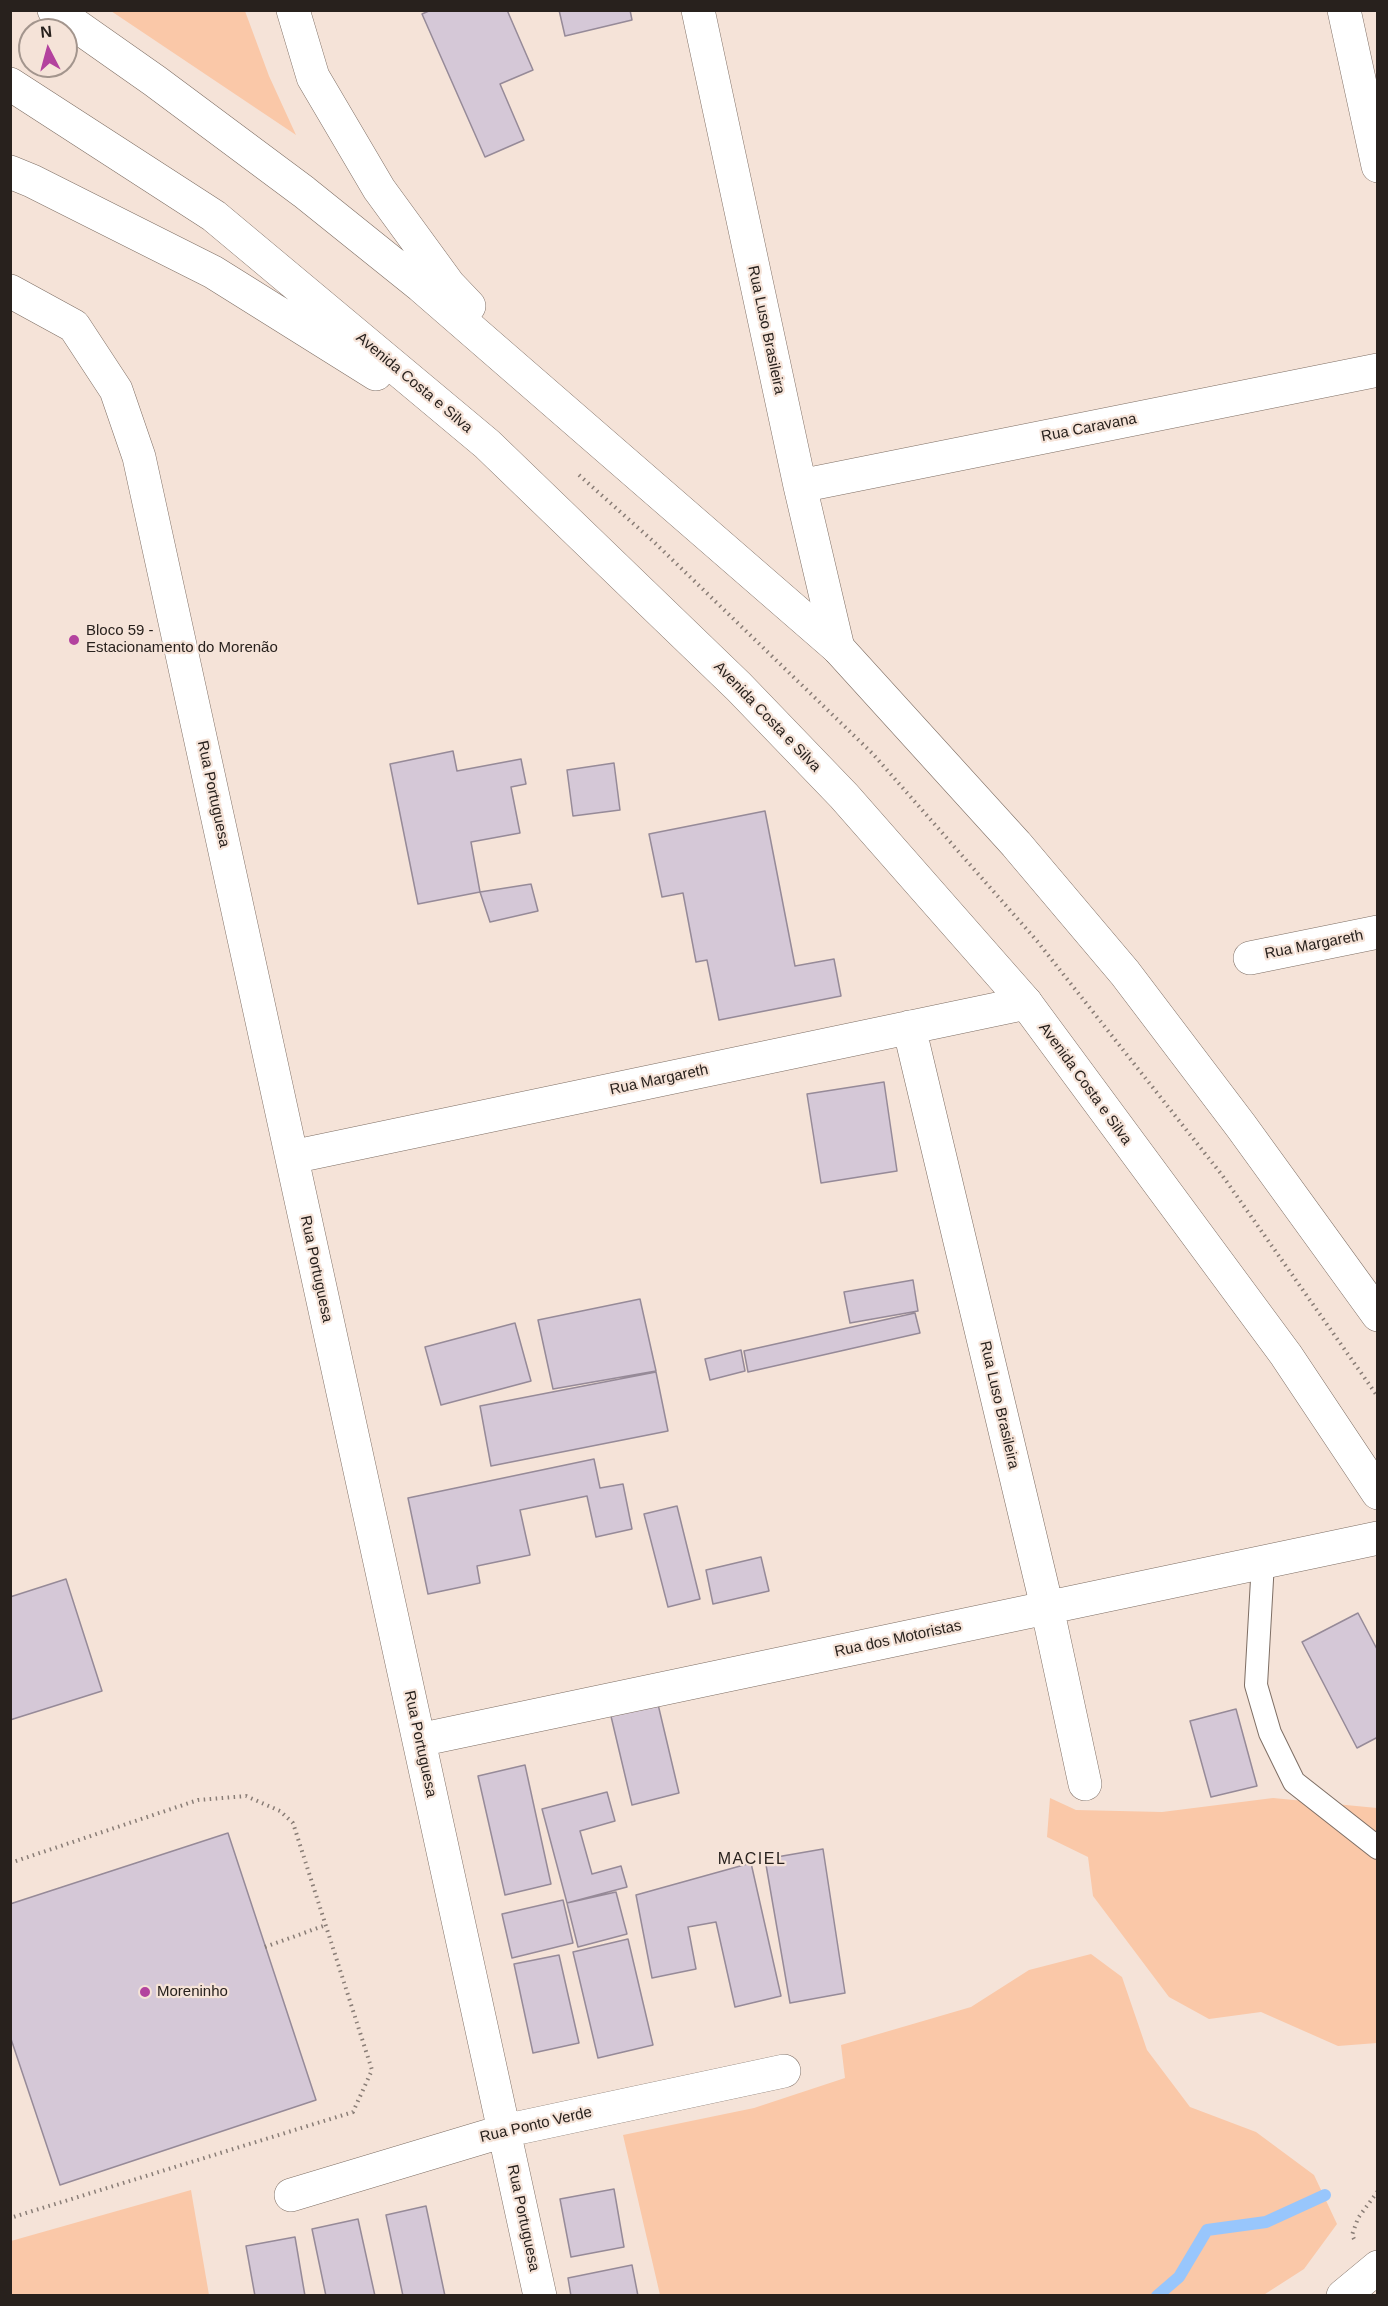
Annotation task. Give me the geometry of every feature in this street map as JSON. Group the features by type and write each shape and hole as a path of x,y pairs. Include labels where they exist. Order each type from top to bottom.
{"street":[{"path":"54,10 155,81 304,192 421,286 838,648 1016,844 1125,973 1241,1126 1377,1314"},
{"path":"293,10 313,77 379,189 449,285 571,414"},
{"name":"Rua Luso Brasileira","path":"698,10 800,486 838,648"},
{"path":"1344,10 1377,166"},
{"name":"Avenida Costa e Silva","path":"10,84 214,216 488,444 739,687 844,796 1026,1003 1286,1355 1377,1493"},
{"path":"10,172 213,272 488,444"},
{"name":"Rua Portuguesa","path":"10,291 74,326 116,390 139,457 540,2295"},
{"name":"Rua Caravana","path":"800,486 1377,370"},
{"name":"Rua Margareth","path":"1250,958 1377,932"},
{"name":"Rua Margareth","path":"292,1157 1026,1003"},
{"name":"Rua Luso Brasileira","path":"909,1027 1047,1607 1084,1784"},
{"name":"Rua dos Motoristas","path":"419,1740 1377,1538"},
{"name":"Rua Ponto Verde","path":"291,2195 504,2131 784,2071"},
{"path":"1343,2295 1377,2267"}],"lane":[{"path":"1263,1562 1256,1684 1270,1733 1294,1782 1377,1848"}],"path":[{"path":"10,1863 198,1800 246,1796 280,1811 293,1823 372,2070 353,2112 10,2218"},
{"path":"265,1947 326,1925"}],"shaded area":[{"path":"111,11 245,11 269,76 296,135"},
{"path":"1050,1798 1076,1810 1162,1812 1273,1798 1377,1808 1377,2043 1338,2046 1261,2012 1209,2019 1169,1997 1093,1896 1088,1857 1047,1837"},
{"path":"1091,1954 1122,1977 1147,2050 1190,2107 1256,2132 1314,2175 1337,2224 1304,2269 1262,2296 660,2295 623,2135 754,2108 845,2078 841,2045 971,2007 1029,1970"},
{"path":"191,2190 209,2295 11,2295 11,2241"}],"building":[{"path":"431,10 507,10 533,70 500,84 524,140 485,157 422,14"},
{"path":"559,10 630,10 632,20 565,36"},
{"path":"453,751 457,771 521,759 526,784 511,787 520,833 471,842 480,892 418,904 390,764"},
{"path":"614,763 620,810 573,816 567,770"},
{"path":"765,811 795,966 834,959 841,996 719,1020 707,960 696,962 683,893 662,897 649,834"},
{"path":"531,884 538,911 490,922 480,892"},
{"path":"884,1082 897,1171 821,1183 807,1094"},
{"path":"913,1280 918,1311 850,1323 844,1292"},
{"path":"640,1299 656,1371 553,1389 538,1320"},
{"path":"915,1313 920,1333 748,1372 744,1351"},
{"path":"515,1323 531,1381 441,1405 425,1347"},
{"path":"741,1350 745,1371 710,1380 705,1359"},
{"path":"656,1372 668,1431 491,1466 480,1406"},
{"path":"594,1459 600,1488 623,1484 632,1529 596,1537 587,1496 520,1510 530,1555 477,1566 480,1583 428,1594 408,1498"},
{"path":"677,1506 700,1599 668,1607 644,1514"},
{"path":"761,1557 769,1591 713,1604 706,1570"},
{"path":"66,1579 102,1691 10,1720 10,1597"},
{"path":"1358,1613 1378,1651 1378,1737 1357,1748 1302,1642"},
{"path":"657,1700 679,1793 632,1805 610,1712"},
{"path":"1236,1709 1257,1786 1211,1797 1190,1721"},
{"path":"525,1765 551,1884 505,1895 478,1776"},
{"path":"607,1792 615,1821 580,1831 592,1874 621,1866 627,1887 567,1903 542,1809"},
{"name":"Moreninho","path":"228,1833 316,2100 60,2185 10,2036 10,1904"},
{"path":"823,1849 845,1993 790,2003 765,1859"},
{"path":"751,1863 781,1996 735,2007 716,1922 688,1927 696,1969 652,1978 636,1895"},
{"path":"616,1892 627,1934 578,1947 567,1903"},
{"path":"563,1900 573,1943 512,1958 502,1914"},
{"path":"628,1939 653,2045 598,2058 573,1952"},
{"path":"559,1955 579,2043 533,2053 514,1964"},
{"path":"614,2189 624,2247 571,2257 560,2199"},
{"path":"426,2206 445,2296 403,2296 386,2215"},
{"path":"358,2219 375,2296 326,2296 312,2229"},
{"path":"295,2237 305,2296 255,2296 246,2246"},
{"path":"632,2265 638,2296 571,2296 568,2278"}],"waterway":[{"path":"1157,2296 1179,2277 1207,2230 1266,2222 1325,2195"}],"place":[{"name":"Bloco 59 - Estacionamento do Morenão","path":"74,640"},
{"name":"Moreninho","path":"145,1992"}],"district":[{"name":"MACIEL","path":"752,1860"}]}
